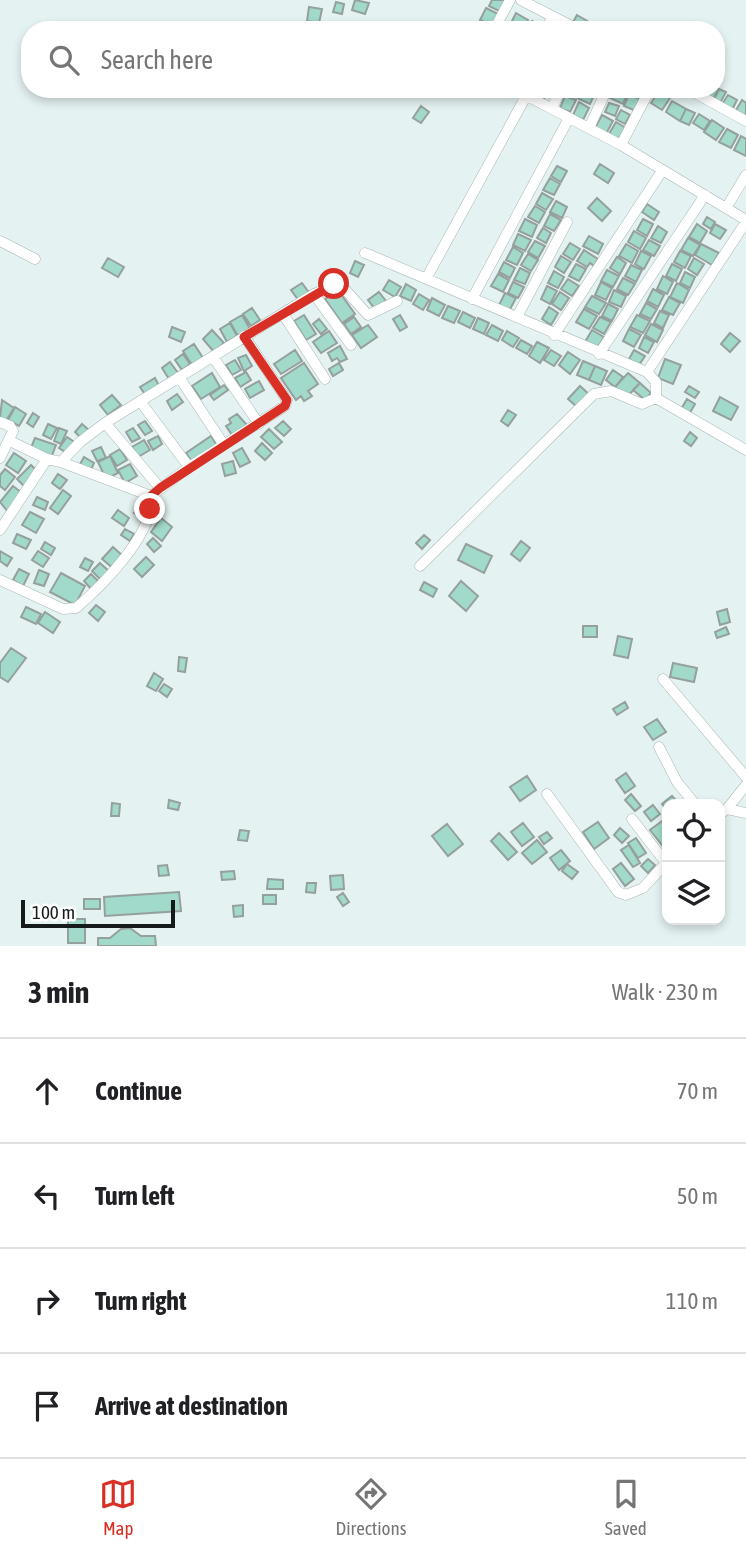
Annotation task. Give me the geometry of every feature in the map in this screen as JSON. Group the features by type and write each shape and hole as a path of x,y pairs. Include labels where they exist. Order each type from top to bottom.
{"street":[{"path":"499,21 510,0"},
{"path":"521,0 560,21"},
{"path":"550,21 552,17"},
{"path":"426,277 525,98 552,108 621,145 746,221 647,372"},
{"path":"552,108 557,98"},
{"path":"589,128 603,98"},
{"path":"621,145 645,98"},
{"path":"704,98 746,121"},
{"path":"472,299 569,118"},
{"path":"554,335 662,171"},
{"path":"726,208 746,175"},
{"path":"599,354 705,195"},
{"path":"517,317 567,222"},
{"path":"0,241 35,259"},
{"path":"365,253 647,372 656,382 656,398"},
{"path":"61,463 80,442 105,423 314,294 340,284 368,315 397,301"},
{"path":"314,294 351,345"},
{"path":"283,314 326,379"},
{"path":"0,580 63,609 76,608 132,547 150,509 151,496 189,467 285,406 287,400 244,337"},
{"path":"212,357 259,424"},
{"path":"179,377 225,445"},
{"path":"420,566 594,394 611,391 642,404 656,398"},
{"path":"656,398 746,450"},
{"path":"140,401 189,467"},
{"path":"0,422 12,428 10,441 0,458"},
{"path":"105,423 160,488"},
{"path":"10,441 47,458 151,496"},
{"path":"0,530 47,458"},
{"path":"663,679 746,777"},
{"path":"659,747 677,782 691,799"},
{"path":"725,810 746,785"},
{"path":"547,794 593,862 618,892 626,895 643,888 662,868"},
{"path":"725,812 746,813"},
{"path":"632,819 666,862"}],"building":[{"path":"355,0 369,3 365,14 352,10"},
{"path":"492,0 507,0 501,12 489,6"},
{"path":"336,2 344,4 342,14 333,12"},
{"path":"309,7 322,9 319,21 307,21"},
{"path":"486,8 500,15 498,21 480,20"},
{"path":"516,13 528,20 527,21 512,21"},
{"path":"577,15 587,21 574,21"},
{"path":"728,95 737,100 731,112 721,106"},
{"path":"564,98 576,100 570,112 560,108"},
{"path":"580,98 593,98 590,104"},
{"path":"610,98 626,98 623,104"},
{"path":"627,98 641,100 636,111 624,106"},
{"path":"654,98 670,98 662,110 651,103"},
{"path":"714,98 723,98 719,105 712,101"},
{"path":"742,100 746,103 746,119 735,112"},
{"path":"672,101 686,109 680,121 666,112"},
{"path":"579,102 589,108 583,120 573,115"},
{"path":"609,103 619,106 615,116 605,112"},
{"path":"421,106 429,112 421,123 413,118"},
{"path":"686,109 695,113 689,125 680,121"},
{"path":"621,110 630,115 625,124 616,119"},
{"path":"699,114 710,121 704,130 693,123"},
{"path":"602,115 613,121 606,134 595,128"},
{"path":"712,120 724,128 716,140 704,132"},
{"path":"616,122 626,128 618,140 609,134"},
{"path":"727,129 738,135 731,148 719,142"},
{"path":"741,136 746,139 746,156 734,150"},
{"path":"600,164 614,173 608,183 594,174"},
{"path":"557,166 567,171 561,182 551,176"},
{"path":"550,178 560,184 554,195 543,190"},
{"path":"542,193 553,199 546,210 536,204"},
{"path":"597,198 611,211 602,221 588,208"},
{"path":"556,201 567,207 562,218 550,212"},
{"path":"647,204 659,212 654,220 642,212"},
{"path":"535,206 545,212 539,223 528,217"},
{"path":"550,214 561,220 554,231 544,226"},
{"path":"707,217 715,222 711,229 703,224"},
{"path":"525,219 537,225 532,237 519,231"},
{"path":"643,219 653,224 647,236 637,230"},
{"path":"697,224 707,231 700,243 689,237"},
{"path":"715,224 726,230 720,239 710,233"},
{"path":"658,226 667,232 661,243 651,238"},
{"path":"543,228 551,233 546,243 537,238"},
{"path":"634,231 646,238 640,249 628,242"},
{"path":"518,234 531,240 525,251 513,245"},
{"path":"589,236 603,244 598,254 583,246"},
{"path":"688,238 700,245 693,256 681,250"},
{"path":"649,240 660,246 654,256 643,250"},
{"path":"535,241 545,246 538,258 528,252"},
{"path":"570,243 580,249 573,260 563,254"},
{"path":"626,244 638,251 632,263 619,256"},
{"path":"701,244 719,253 712,265 695,255"},
{"path":"513,247 523,253 517,265 506,260"},
{"path":"584,250 598,259 594,266 590,263 587,267 577,261"},
{"path":"641,251 651,256 644,269 635,264"},
{"path":"680,251 691,256 685,268 674,262"},
{"path":"528,254 538,260 531,271 521,265"},
{"path":"561,256 571,262 564,273 555,267"},
{"path":"617,257 626,263 620,274 610,268"},
{"path":"108,258 124,267 118,277 102,268"},
{"path":"694,258 704,264 697,275 688,269"},
{"path":"355,261 364,265 358,277 350,273"},
{"path":"504,262 515,268 510,278 499,272"},
{"path":"576,264 586,269 579,281 569,276"},
{"path":"672,264 682,269 676,281 666,276"},
{"path":"631,265 642,270 636,282 625,276"},
{"path":"520,268 530,273 525,284 514,280"},
{"path":"607,270 619,276 613,287 601,281"},
{"path":"554,271 564,277 558,288 548,283"},
{"path":"685,272 695,277 690,288 680,283"},
{"path":"498,274 509,280 503,292 491,286"},
{"path":"663,276 673,282 667,294 657,289"},
{"path":"623,278 635,284 628,295 617,289"},
{"path":"568,279 579,286 572,296 561,289"},
{"path":"389,280 401,287 395,297 383,290"},
{"path":"513,282 524,287 518,298 508,293"},
{"path":"601,282 612,288 606,300 595,295"},
{"path":"302,283 310,294 299,301 291,290"},
{"path":"677,283 689,290 683,303 670,297"},
{"path":"406,284 416,290 411,301 400,296"},
{"path":"547,286 557,291 550,304 541,299"},
{"path":"653,289 664,295 658,307 647,301"},
{"path":"338,290 355,314 342,323 325,299"},
{"path":"614,290 626,296 621,307 609,302"},
{"path":"379,292 386,301 375,309 368,300"},
{"path":"560,292 569,298 561,310 552,304"},
{"path":"505,293 516,298 508,313 498,307"},
{"path":"419,294 429,300 423,310 413,304"},
{"path":"592,296 606,303 599,314 585,307"},
{"path":"669,297 680,303 673,315 662,310"},
{"path":"432,298 445,305 439,316 427,310"},
{"path":"646,303 657,309 651,319 640,314"},
{"path":"608,304 618,309 612,321 602,316"},
{"path":"448,306 460,311 454,323 442,318"},
{"path":"549,307 558,313 551,325 542,319"},
{"path":"252,308 260,320 251,326 243,314"},
{"path":"584,309 597,316 589,329 576,322"},
{"path":"660,311 669,315 663,328 654,323"},
{"path":"463,312 475,318 470,328 458,322"},
{"path":"242,315 250,329 238,336 230,322"},
{"path":"304,315 316,334 306,340 294,321"},
{"path":"400,315 407,327 400,331 393,319"},
{"path":"637,315 650,321 643,333 630,327"},
{"path":"354,317 361,327 351,334 344,324"},
{"path":"600,317 611,322 604,334 593,328"},
{"path":"478,318 489,323 484,334 473,329"},
{"path":"319,319 327,329 321,334 313,324"},
{"path":"230,323 237,336 227,342 220,329"},
{"path":"651,324 663,330 657,342 645,335"},
{"path":"368,325 377,337 361,348 352,335"},
{"path":"492,325 503,331 498,341 486,335"},
{"path":"172,327 185,332 181,342 169,337"},
{"path":"629,329 641,335 634,347 623,341"},
{"path":"212,330 224,343 214,352 203,339"},
{"path":"592,330 604,337 597,349 585,342"},
{"path":"329,331 337,343 321,353 313,342"},
{"path":"507,331 519,338 513,347 502,340"},
{"path":"730,333 740,341 730,352 721,344"},
{"path":"644,337 654,342 648,353 639,348"},
{"path":"521,340 532,346 527,354 516,348"},
{"path":"537,342 549,348 540,363 529,356"},
{"path":"194,344 203,358 192,365 183,351"},
{"path":"340,346 347,359 340,362 337,358 332,361 328,353"},
{"path":"295,350 302,361 281,374 274,364"},
{"path":"551,350 561,356 554,366 544,360"},
{"path":"634,350 645,356 639,365 629,359"},
{"path":"568,352 580,360 570,374 559,365"},
{"path":"183,354 190,364 182,370 175,360"},
{"path":"246,355 252,366 244,371 238,358"},
{"path":"665,359 681,365 673,384 658,378"},
{"path":"235,360 241,370 232,375 226,365"},
{"path":"583,361 595,366 589,380 577,375"},
{"path":"170,362 178,373 169,379 162,368"},
{"path":"304,363 318,384 308,391 312,396 304,401 301,396 296,400 281,378"},
{"path":"339,363 343,370 333,376 329,369"},
{"path":"595,366 607,371 601,385 589,380"},
{"path":"613,370 623,377 615,387 606,380"},
{"path":"246,372 251,380 240,387 235,378"},
{"path":"212,373 220,387 201,399 192,386"},
{"path":"628,373 640,383 627,397 615,387"},
{"path":"155,378 160,388 146,396 140,387"},
{"path":"259,381 264,390 250,398 245,389"},
{"path":"640,383 651,393 645,400 633,390"},
{"path":"224,385 228,390 214,400 210,395"},
{"path":"580,386 590,395 578,408 568,399"},
{"path":"689,386 699,392 695,398 685,392"},
{"path":"177,394 183,402 172,410 167,401"},
{"path":"112,395 121,405 108,415 100,405"},
{"path":"720,397 738,407 731,420 713,411"},
{"path":"687,399 695,404 688,416 680,411"},
{"path":"2,400 14,408 6,421 0,417"},
{"path":"15,407 26,414 19,426 8,420"},
{"path":"508,410 516,415 508,426 501,421"},
{"path":"33,413 39,417 33,427 27,423"},
{"path":"237,414 247,425 232,435 226,426 231,423 229,419"},
{"path":"145,421 152,431 145,435 138,425"},
{"path":"283,421 291,429 284,436 275,428"},
{"path":"48,424 57,428 51,439 43,435"},
{"path":"82,424 90,431 82,439 75,432"},
{"path":"59,428 67,431 61,444 54,441"},
{"path":"133,428 140,438 132,442 126,432"},
{"path":"269,429 282,442 274,449 261,437"},
{"path":"690,432 697,438 691,446 684,441"},
{"path":"158,436 162,444 153,450 148,441"},
{"path":"211,436 218,447 193,464 186,453"},
{"path":"67,437 76,443 68,454 59,448"},
{"path":"35,438 56,445 51,458 30,450"},
{"path":"144,440 150,450 138,457 132,447"},
{"path":"262,443 272,453 265,460 255,451"},
{"path":"101,447 106,458 97,461 92,451"},
{"path":"242,448 250,462 240,467 233,453"},
{"path":"120,449 127,460 117,466 110,455"},
{"path":"14,453 26,461 18,473 6,465"},
{"path":"110,456 118,473 106,479 98,462"},
{"path":"84,457 94,463 90,472 79,466"},
{"path":"233,461 236,473 225,476 222,464"},
{"path":"130,464 137,476 125,483 118,470"},
{"path":"31,465 39,473 25,487 17,479"},
{"path":"5,469 15,477 5,490 0,486 0,475"},
{"path":"58,474 67,480 60,489 52,483"},
{"path":"13,486 23,494 8,512 0,502"},
{"path":"63,490 71,496 58,514 50,508"},
{"path":"37,497 48,502 45,510 33,505"},
{"path":"141,503 149,508 142,518 134,513"},
{"path":"118,510 129,518 124,526 112,518"},
{"path":"30,512 44,519 36,533 22,525"},
{"path":"161,518 172,527 162,541 151,532"},
{"path":"125,529 134,534 130,541 121,535"},
{"path":"17,534 31,540 26,549 13,543"},
{"path":"424,535 430,540 422,549 416,543"},
{"path":"153,538 161,546 154,552 147,544"},
{"path":"521,541 530,548 520,561 511,554"},
{"path":"45,542 55,548 51,555 41,549"},
{"path":"466,544 492,556 484,573 458,560"},
{"path":"113,547 124,557 114,569 102,559"},
{"path":"0,551 12,558 7,566 0,561"},
{"path":"38,551 49,558 43,567 32,560"},
{"path":"146,557 154,565 142,577 134,569"},
{"path":"85,558 93,562 88,571 80,567"},
{"path":"100,563 110,572 102,581 92,571"},
{"path":"19,569 29,574 23,586 13,580"},
{"path":"39,570 49,574 44,586 34,583"},
{"path":"61,573 85,586 75,605 50,592"},
{"path":"91,574 100,583 92,590 84,581"},
{"path":"461,581 478,596 466,611 449,596"},
{"path":"424,582 437,589 433,597 420,590"},
{"path":"96,605 105,612 98,621 89,613"},
{"path":"26,607 41,614 36,624 21,617"},
{"path":"727,609 730,622 720,625 717,612"},
{"path":"45,612 60,622 53,633 38,623"},
{"path":"583,626 597,626 597,637 583,637"},
{"path":"726,627 729,634 717,638 715,632"},
{"path":"618,636 632,639 628,658 614,655"},
{"path":"11,648 26,658 8,682 0,677 0,663"},
{"path":"179,657 187,658 185,672 178,671"},
{"path":"673,663 697,668 694,682 670,677"},
{"path":"154,673 163,679 156,691 147,686"},
{"path":"164,684 172,689 167,697 159,691"},
{"path":"625,702 628,708 617,715 613,709"},
{"path":"657,719 666,732 653,740 644,727"},
{"path":"626,773 635,786 625,793 616,780"},
{"path":"527,776 536,790 520,801 510,787"},
{"path":"631,794 641,806 635,811 625,800"},
{"path":"169,800 180,803 178,810 168,808"},
{"path":"112,803 120,804 119,816 111,816"},
{"path":"653,805 660,814 651,821 644,812"},
{"path":"662,821 662,845 650,830"},
{"path":"598,822 609,838 594,849 583,832"},
{"path":"523,823 534,837 522,846 511,832"},
{"path":"447,824 463,844 448,856 432,836"},
{"path":"620,828 629,836 622,843 614,835"},
{"path":"240,830 249,831 247,841 238,840"},
{"path":"547,832 552,838 544,844 539,837"},
{"path":"499,833 517,852 508,860 491,841"},
{"path":"636,838 646,853 638,858 628,843"},
{"path":"537,840 547,852 532,864 522,853"},
{"path":"629,845 640,863 633,867 621,850"},
{"path":"561,850 570,861 559,870 550,858"},
{"path":"648,859 655,865 648,873 641,866"},
{"path":"621,863 634,879 625,886 613,869"},
{"path":"567,864 578,872 572,879 562,871"},
{"path":"167,865 169,875 159,876 158,866"},
{"path":"234,871 235,879 222,880 221,872"},
{"path":"343,875 344,889 331,890 330,876"},
{"path":"268,879 283,880 283,889 267,889"},
{"path":"307,883 316,883 315,893 306,892"},
{"path":"179,892 181,911 105,916 104,897"},
{"path":"343,893 349,902 343,906 337,897"},
{"path":"263,895 276,895 276,904 263,904"},
{"path":"84,899 100,899 100,909 84,909"},
{"path":"243,905 243,916 234,917 233,906"},
{"path":"68,919 85,919 85,943 68,943"},
{"path":"130,928 141,936 155,936 156,946 98,946 98,938 110,938 121,929"}],"route":[{"path":"150,509 151,496 160,488 285,406 287,400 244,337 334,284"}]}
